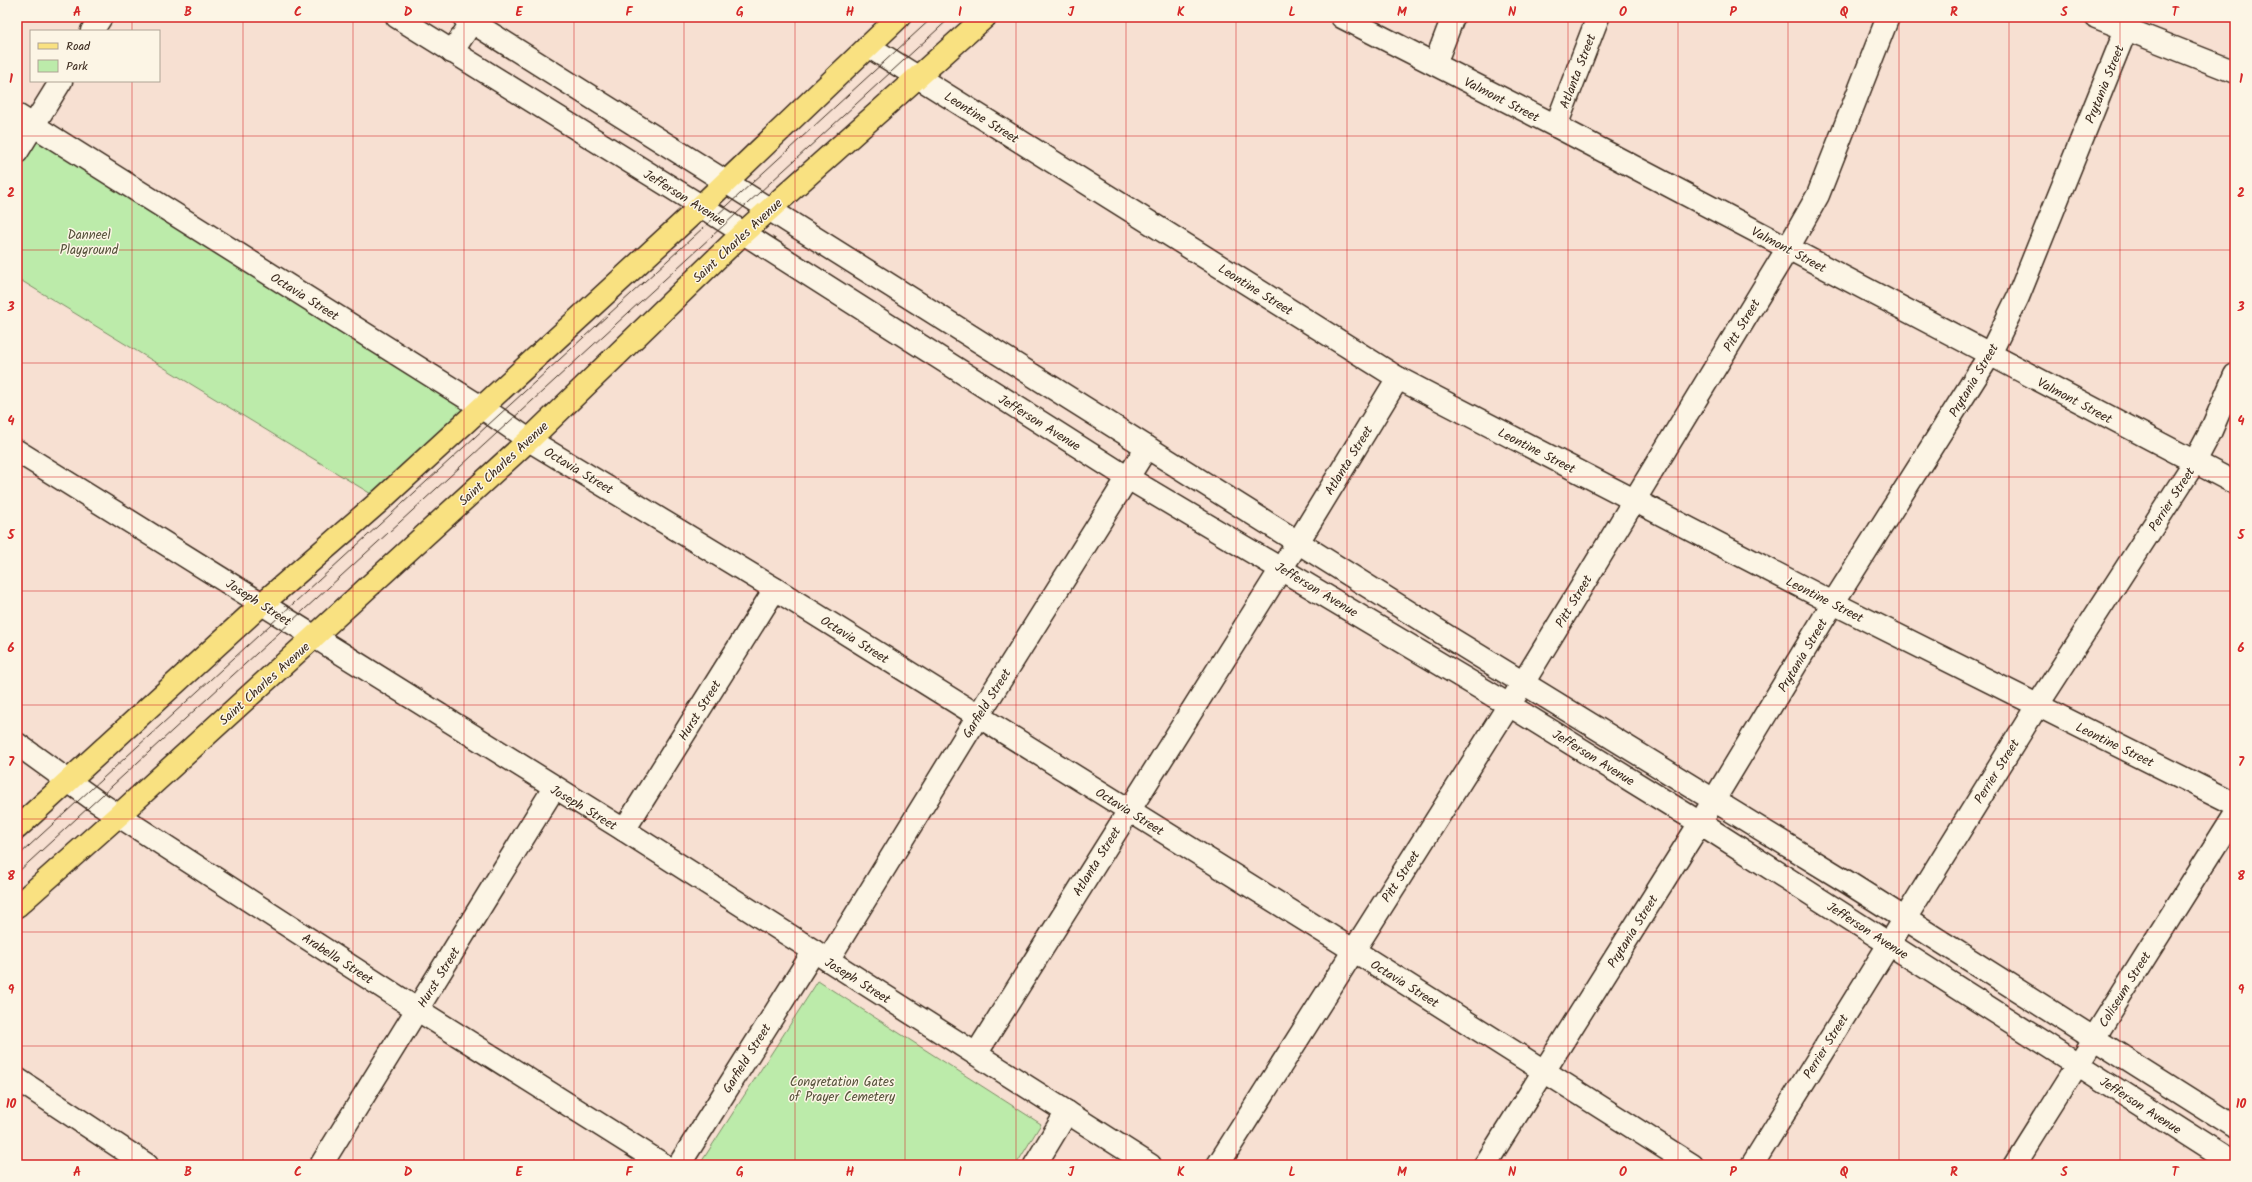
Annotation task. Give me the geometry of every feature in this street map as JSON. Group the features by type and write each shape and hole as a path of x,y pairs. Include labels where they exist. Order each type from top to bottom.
{"main road":[{"path":"17,828 263,603 381,500 701,206 899,17"},
{"name":"Saint Charles Avenue","path":"17,906 314,638 529,440 770,208 919,78 985,17"}],"street":[{"path":"93,30 101,17"},
{"name":"Jefferson Avenue","path":"397,17 701,206 1128,478 1509,705 1700,823 2235,1165"},
{"name":"Valmont Street","path":"1342,17 1556,126 1990,356 2235,483"},
{"path":"1435,64 1453,17"},
{"name":"Atlanta Street","path":"1556,126 1598,17"},
{"name":"Pitt Street","path":"1218,1165 1353,950 1524,683 1788,248 1818,195 1888,17"},
{"path":"2096,17 2128,23 2235,72"},
{"path":"452,52 470,19"},
{"name":"Jefferson Avenue","path":"470,19 725,182 770,208 1298,542 1714,800 2235,1128"},
{"name":"Prytania Street","path":"1485,1165 1700,823 1833,603 1990,356 2018,297 2128,23"},
{"name":"Leontine Street","path":"868,46 1398,378 1833,603 2235,804"},
{"path":"17,152 25,120 60,82"},
{"name":"Octavia Street","path":"25,120 481,407 529,440 775,589 1353,950 1692,1165"},
{"name":"Perrier Street","path":"1752,1165 1903,919 2230,404 2235,376"},
{"name":"Atlanta Street","path":"976,1054 1128,810 1298,542 1398,378"},
{"name":"Garfield Street","path":"679,1165 821,956 978,716 1147,447"},
{"name":"Joseph Street","path":"17,451 263,603 314,638 554,788 624,830 1150,1165"},
{"name":"Hurst Street","path":"624,830 775,589"},
{"name":"Arabella Street","path":"17,744 68,782 418,1010 664,1165"},
{"name":"Hurst Street","path":"321,1165 554,788"},
{"name":"Coliseum Street","path":"2014,1165 2235,814"},
{"path":"17,1079 147,1165"},
{"path":"1035,1165 1068,1112"}],"green space":[{"name":"Danneel Playground","path":"33,125 481,407 381,500 17,278 17,152"},
{"name":"Congretation Gates of Prayer Cemetery","path":"818,981 1041,1124 1016,1165 700,1164"}],"tram line":[{"path":"17,857 933,17"},
{"path":"17,873 951,17"}]}
